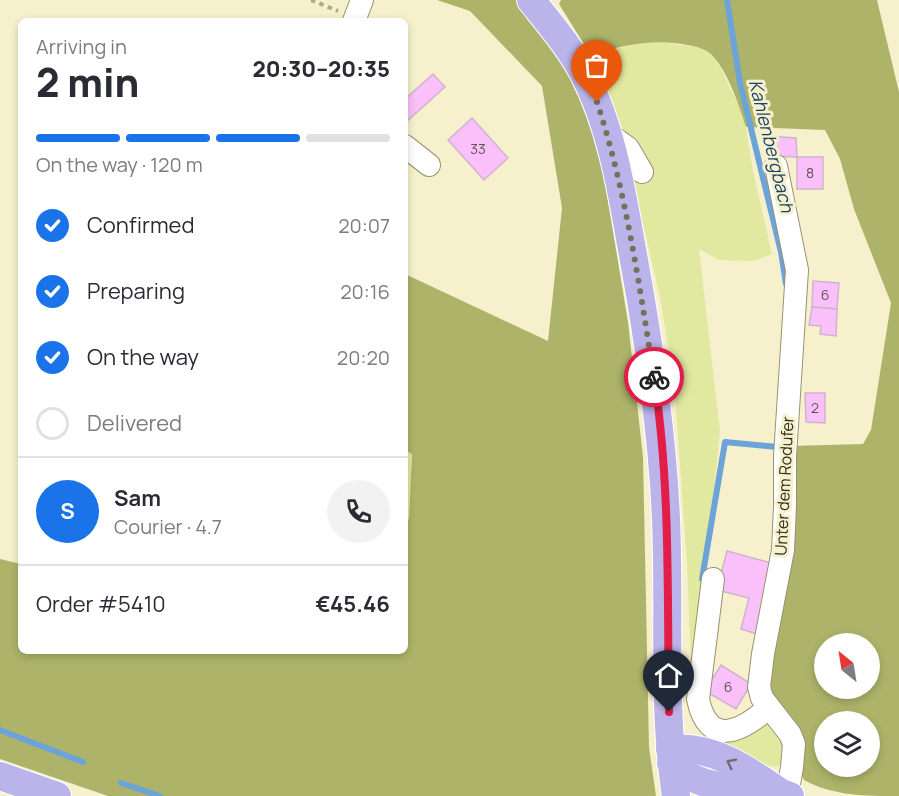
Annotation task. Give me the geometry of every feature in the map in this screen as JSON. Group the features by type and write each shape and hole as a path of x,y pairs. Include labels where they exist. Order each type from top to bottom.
{"main road":[{"path":"531,0 571,52 597,102 622,192 641,296 658,402 666,519 670,756 676,796"},
{"path":"670,756 686,747 701,749 755,775 786,795"},
{"path":"670,756 688,776 750,795 786,795"},
{"path":"0,776 57,796"}],"street":[{"path":"607,133 628,148 642,172"},
{"path":"408,148 429,165"},
{"name":"Unter dem Rodufer","path":"776,166 797,270 785,456 783,549 759,687 768,708 785,727 794,744 786,795"},
{"path":"713,579 698,699 701,713 709,725 731,731 742,728 768,708"}],"path":[{"path":"311,0 357,13"}],"green space":[{"path":"437,0 517,0 553,40 571,70 594,133 603,171 628,322 643,457 649,747 656,796 108,796 0,759 0,559 18,563 18,654 408,654 408,519 412,454 408,452 408,275 548,341 562,208 542,86 470,11"},
{"path":"561,0 877,0 899,92 899,796 838,792 804,780 766,698 791,446 863,444 871,430 891,303 854,209 840,159 825,130 746,127 728,80 712,55 700,48 662,42 626,46 590,54 559,4"},
{"path":"653,41 696,47 711,53 719,65 738,104 746,127 753,171 772,254 753,261 719,260 699,249 720,431 698,647 697,720 769,723 786,740 783,763 776,767 763,766 717,745 702,735 693,714 687,563 674,382 660,297 626,151 612,102 590,54"},
{"path":"408,452 412,454 408,520"}],"building":[{"path":"433,74 445,87 408,120 408,96"},
{"path":"472,118 508,158 484,180 448,140"},
{"path":"768,136 796,138 797,157 769,156"},
{"path":"797,157 823,157 823,189 797,189"},
{"path":"813,281 839,283 837,309 812,307"},
{"path":"812,307 837,309 836,336 820,334 821,326 809,325"},
{"path":"805,393 825,393 825,423 806,422"},
{"path":"727,551 775,564 757,634 741,629 749,598 717,590"},
{"path":"721,665 751,684 736,709 705,691"}],"waterway":[{"name":"Kahlenbergbach","path":"727,0 740,83 781,252 786,284"},
{"name":"Kahlenbergbach","path":"702,579 725,442 777,447 778,442"},
{"name":"Kahlenbergbach","path":"0,730 83,762"},
{"name":"Kahlenbergbach","path":"121,783 160,796"}],"way so far":[{"path":"597,102 622,192 654,377"}],"route":[{"path":"654,377 658,402 666,519 669,712"}]}
